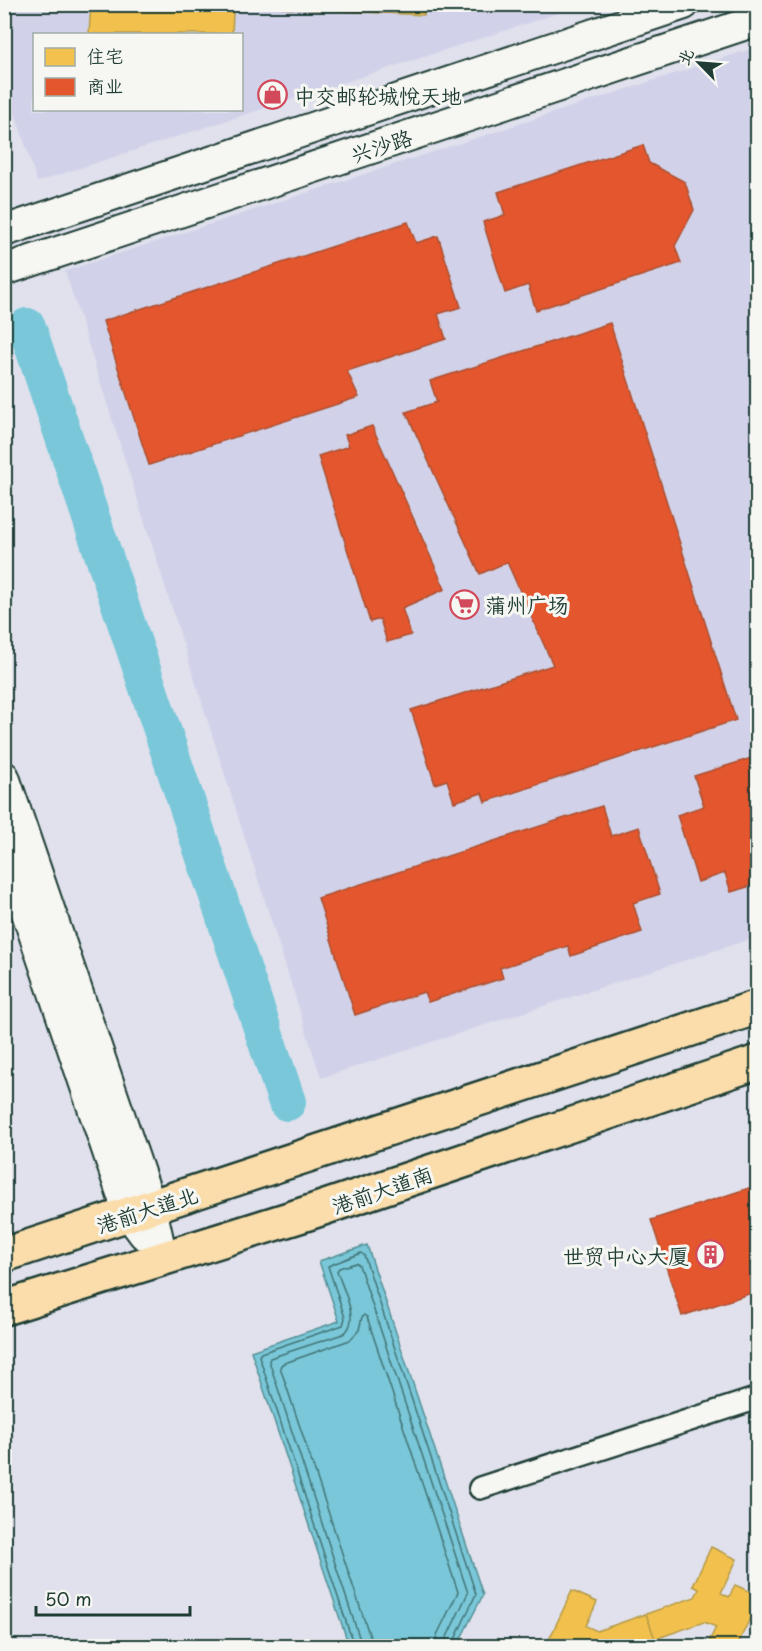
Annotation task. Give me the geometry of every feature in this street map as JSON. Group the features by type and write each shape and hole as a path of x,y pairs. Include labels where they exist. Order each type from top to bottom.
{"main road":[{"name":"港前大道北","path":"4,1255 758,1007"},
{"name":"港前大道南","path":"4,1308 302,1215 758,1062"}],"street":[{"name":"兴沙路","path":"4,231 684,4"},
{"name":"兴沙路","path":"4,270 758,20"},
{"path":"4,777 140,1211"},
{"path":"4,845 140,1211 162,1258"},
{"path":"480,1488 758,1398"}],"shaded area":[{"name":"中交邮轮城悦天地","path":"4,5 584,5 37,182 5,81"},
{"name":"蒲州广场","path":"757,47 757,937 321,1078 65,271"}],"water":[{"path":"367,1245 483,1595 457,1646 349,1646 251,1351 339,1321 319,1261"}],"building: 住宅":[{"path":"91,4 233,12 232,33 89,33"},
{"path":"282,4 425,4 424,15 282,8"},
{"path":"711,1547 737,1559 721,1593 729,1597 735,1585 758,1595 758,1601 737,1646 707,1646 716,1627 704,1622 655,1639 646,1614 695,1597 699,1589 693,1586"},
{"path":"572,1591 597,1602 586,1626 597,1631 646,1614 655,1639 632,1646 546,1646"}],"building: 商业":[{"path":"643,145 649,163 685,182 694,210 675,246 681,263 536,310 528,285 505,293 483,222 505,215 498,192"},
{"path":"408,222 416,243 438,236 461,307 438,314 446,339 347,371 359,397 149,465 103,321"},
{"path":"610,323 736,720 485,802 482,793 454,802 447,780 435,784 411,710 553,665 507,562 480,574 406,412 437,402 430,381"},
{"path":"372,426 445,589 402,608 411,635 387,642 380,619 370,622 318,456 349,446 345,435"},
{"path":"758,756 758,895 754,885 731,892 725,873 698,882 677,815 704,806 694,776"},
{"path":"602,806 611,836 639,827 660,894 633,903 642,932 571,956 568,946 500,968 503,978 428,1002 424,992 355,1015 318,898"},
{"name":"世贸中心大厦","path":"758,1185 758,1291 682,1316 651,1220"}],"waterway":[{"path":"27,327 287,1102"}],"place":[{"name":"中交邮轮城悦天地","path":"273,95"},
{"name":"蒲州广场","path":"464,604"},
{"name":"世贸中心大厦","path":"710,1255"}]}
